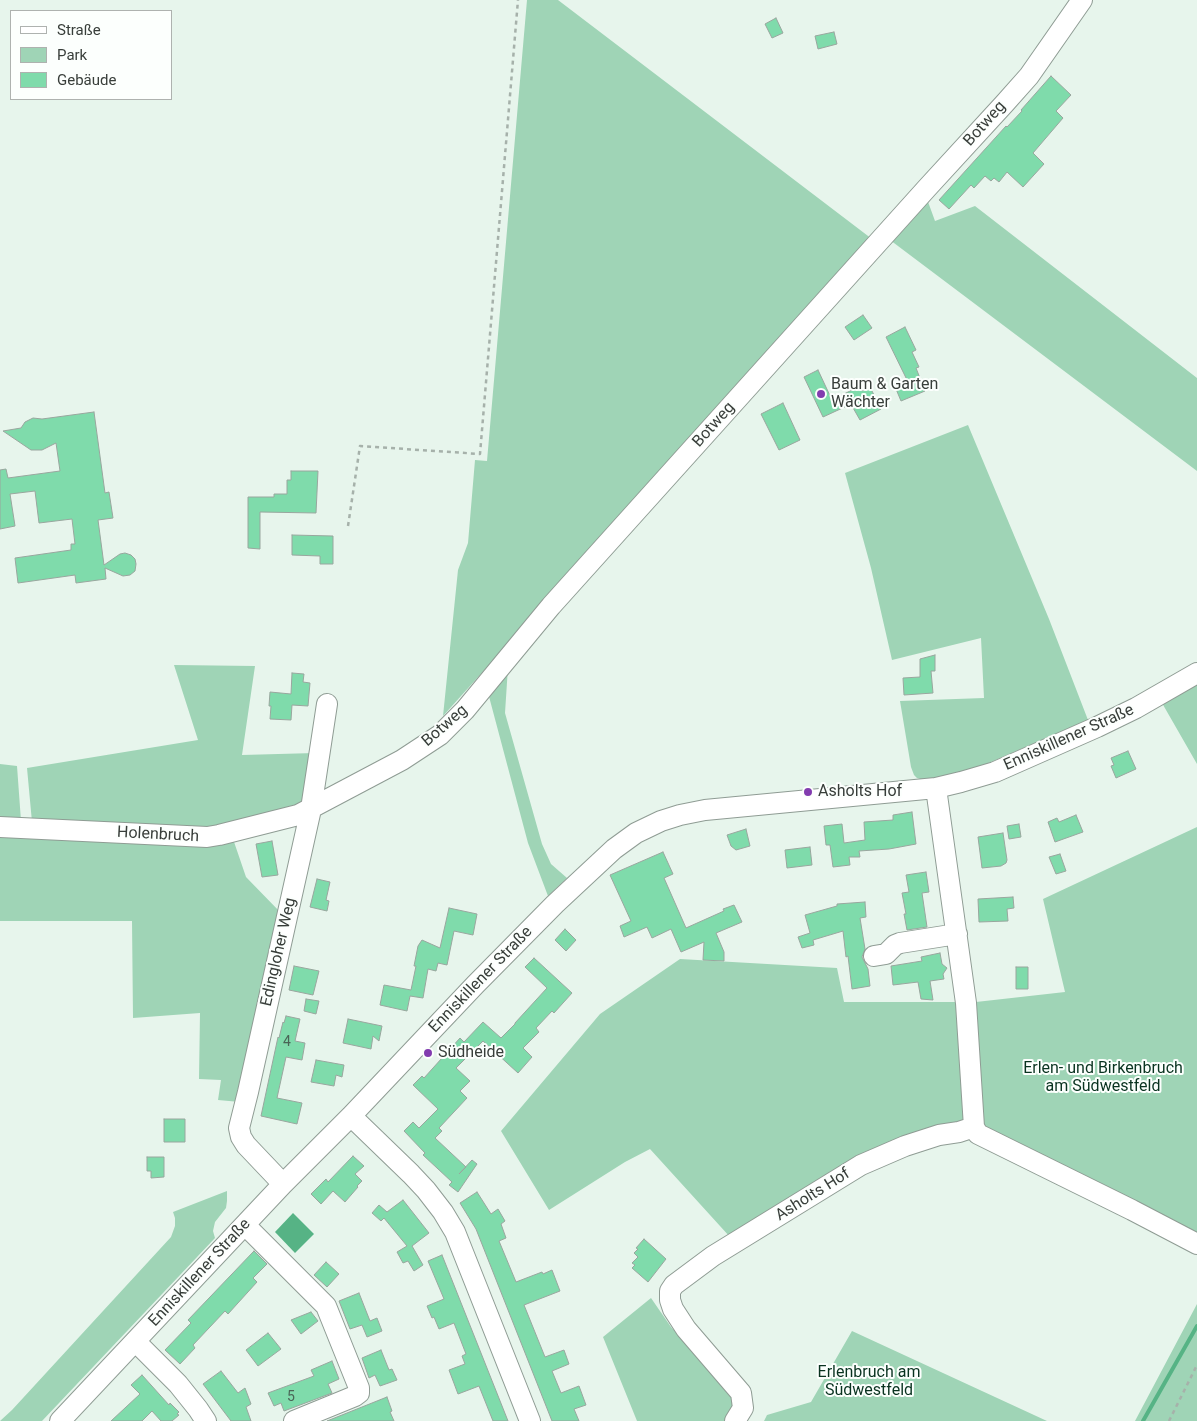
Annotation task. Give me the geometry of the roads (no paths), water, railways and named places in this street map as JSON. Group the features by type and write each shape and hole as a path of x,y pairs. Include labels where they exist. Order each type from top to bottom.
{"street":[{"name":"Botweg","path":"311,809 421,748 440,735 466,710 551,606 1005,103 1042,57 1082,0"},
{"name":"Enniskillener Straße","path":"60,1421 475,985 555,904 614,849 636,833 661,821 705,810 936,788 978,777 1016,763 1136,708 1197,673"},
{"name":"Edingloher Weg","path":"284,1184 246,1145 241,1137 239,1128 251,1082 311,809 327,704"},
{"path":"936,788 958,934 966,1003 974,1127 978,1134 1197,1244"},
{"name":"Holenbruch","path":"0,827 206,837 288,818 311,809"},
{"path":"874,956 886,954 895,945 900,943 958,934"},
{"path":"351,1116 412,1174 443,1212 455,1232 530,1421"},
{"name":"Asholts Hof","path":"735,1421 744,1408 741,1393 686,1329 673,1309 670,1291 674,1285 713,1256 861,1166 905,1146 939,1135 959,1132 974,1127"},
{"path":"245,1225 326,1306 359,1388 359,1393 355,1396 294,1421"},
{"path":"136,1342 178,1384 206,1421"}],"waterway":[{"path":"1143,1421 1197,1326"}],"place":[{"name":"Baum & Garten Wächter","path":"821,394"},
{"name":"Asholts Hof","path":"808,792"},
{"name":"Südheide","path":"428,1053"}],"park label":[{"name":"Erlen- und Birkenbruch am Südwestfeld","path":"1103,1078"},
{"name":"Erlenbruch am Südwestfeld","path":"869,1382"}]}
